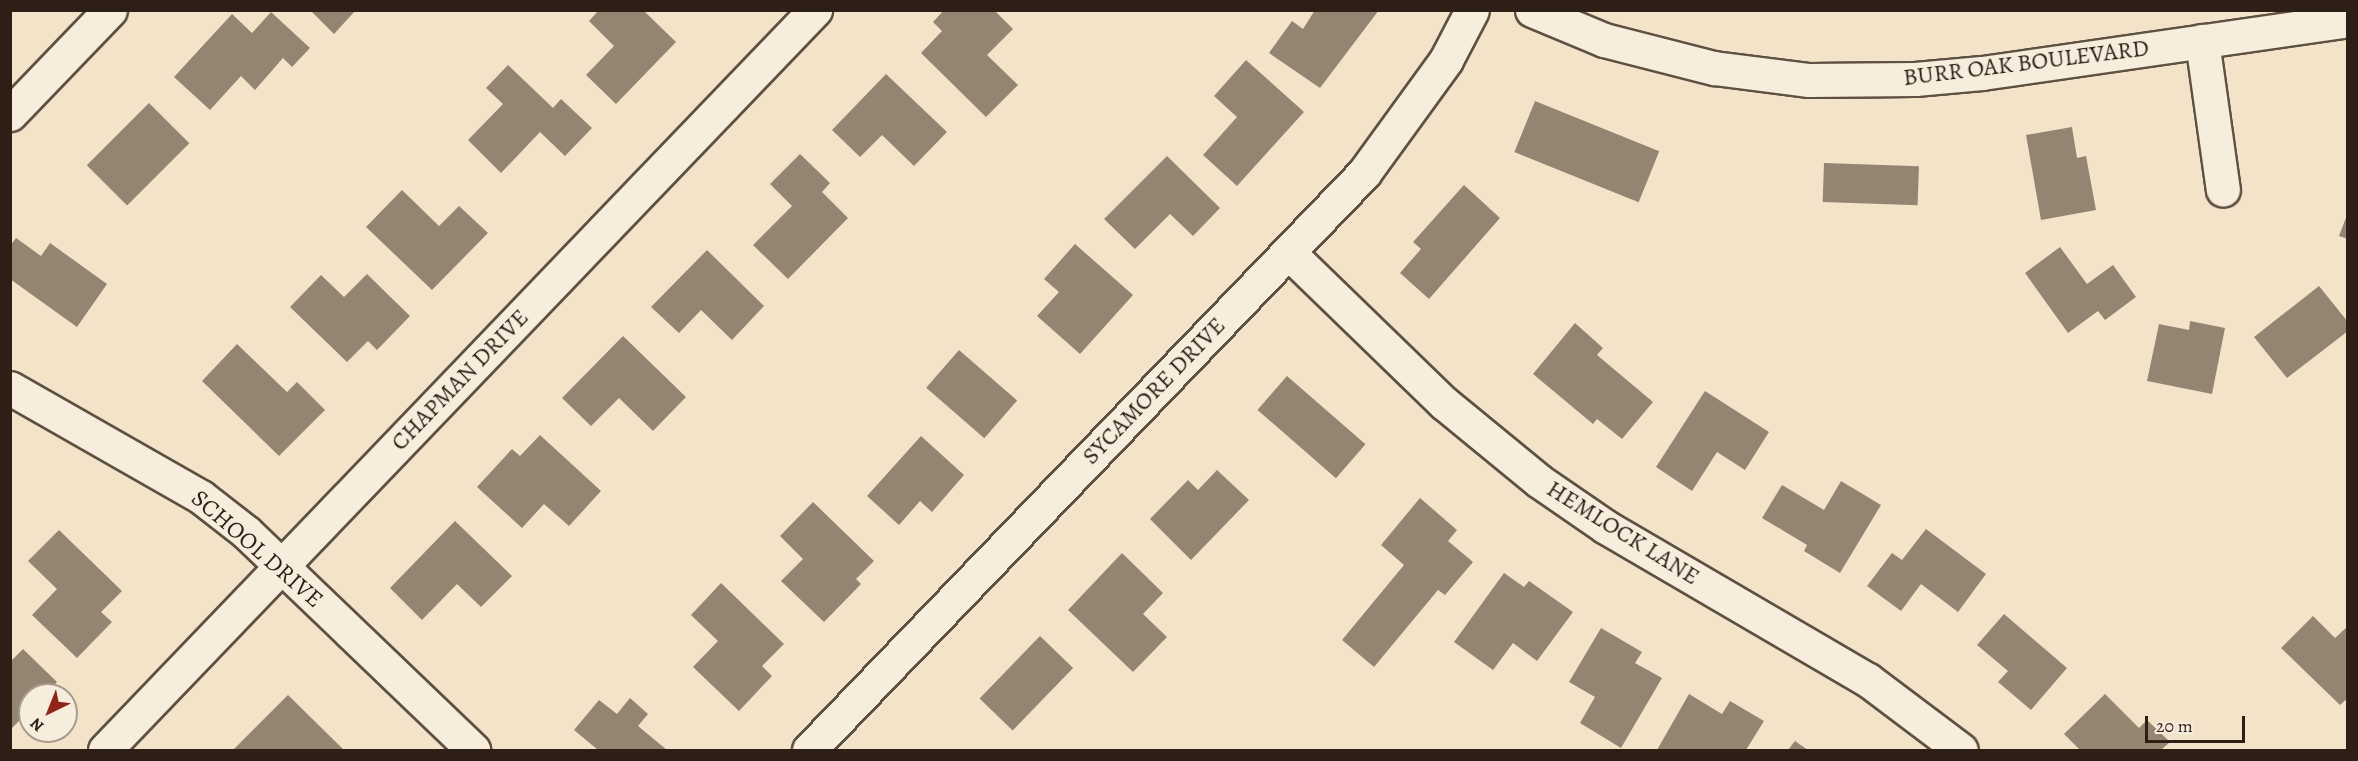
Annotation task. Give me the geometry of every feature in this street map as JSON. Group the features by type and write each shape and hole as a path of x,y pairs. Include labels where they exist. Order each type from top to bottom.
{"street":[{"path":"10,114 110,10"},
{"name":"CHAPMAN DRIVE","path":"105,750 815,10"},
{"name":"SYCAMORE DRIVE","path":"810,750 1288,252 1385,147 1446,60 1472,10"},
{"name":"BURR OAK BOULEVARD","path":"1532,10 1605,40 1684,60 1758,75 1809,80 1914,79 1971,74 2348,20"},
{"path":"2202,41 2223,190"},
{"name":"HEMLOCK LANE","path":"1288,252 1444,403 1539,481 1606,527 1868,680 1961,750"},
{"name":"SCHOOL DRIVE","path":"10,388 174,478 246,532 473,750"}],"building":[{"path":"310,10 356,10 334,34"},
{"path":"599,10 643,10 676,42 616,104 586,75 614,46 589,21"},
{"path":"944,10 994,10 1013,29 987,55 1018,85 986,117 921,53 942,31 933,22"},
{"path":"1315,10 1379,10 1320,88 1269,53 1292,21 1303,29"},
{"path":"271,12 310,48 292,67 283,58 255,90 241,76 210,110 174,77 232,14 252,33"},
{"path":"1246,60 1304,112 1237,186 1203,155 1237,117 1214,96"},
{"path":"508,65 553,108 561,99 592,128 565,156 540,132 501,173 468,140 503,104 486,88"},
{"path":"886,74 947,132 914,166 882,135 860,157 832,130"},
{"path":"1535,101 1659,151 1639,202 1514,152"},
{"path":"149,103 189,143 127,206 87,165"},
{"path":"2072,127 2077,158 2086,156 2096,210 2041,220 2026,135"},
{"path":"800,154 830,183 822,192 848,218 788,279 753,245 792,206 770,184"},
{"path":"1167,156 1220,208 1193,236 1170,214 1135,249 1104,219"},
{"path":"1824,163 1919,166 1918,205 1823,202"},
{"path":"1464,185 1500,218 1429,299 1400,273 1421,249 1413,242"},
{"path":"402,190 439,226 459,206 488,233 432,290 366,227"},
{"path":"2348,215 2348,239 2339,236"},
{"path":"16,238 41,256 50,243 107,284 77,327 10,279 10,246"},
{"path":"1075,244 1133,295 1080,354 1037,316 1059,292 1044,279"},
{"path":"2060,247 2087,284 2113,265 2136,297 2105,320 2098,311 2068,333 2025,273"},
{"path":"707,250 764,306 732,340 701,310 679,333 651,307"},
{"path":"367,274 410,316 377,350 368,341 347,362 290,307 321,275 344,297"},
{"path":"2319,286 2348,322 2348,331 2287,378 2254,337"},
{"path":"2190,321 2225,328 2212,394 2147,381 2159,324 2189,330"},
{"path":"1575,323 1603,348 1597,355 1653,402 1622,439 1597,419 1593,424 1533,374"},
{"path":"623,336 686,397 653,431 619,398 591,426 562,398"},
{"path":"237,344 287,392 297,382 325,410 279,456 202,381"},
{"path":"959,350 1017,401 984,438 926,388"},
{"path":"1287,376 1365,444 1336,478 1257,410"},
{"path":"1705,391 1769,432 1745,470 1717,452 1692,491 1656,467"},
{"path":"540,435 601,491 569,526 544,504 522,528 477,487 512,449 520,456"},
{"path":"921,436 964,475 932,512 920,501 899,525 867,496"},
{"path":"1217,470 1249,500 1191,560 1150,519 1188,480 1198,490"},
{"path":"1841,481 1881,505 1840,573 1804,551 1807,545 1762,518 1782,485 1824,510"},
{"path":"1420,498 1457,530 1448,541 1473,562 1445,595 1438,590 1374,667 1342,640 1404,565 1381,545"},
{"path":"813,502 874,561 856,579 861,584 824,622 781,581 803,559 780,536"},
{"path":"455,521 512,576 481,607 457,584 422,620 390,588"},
{"path":"1926,529 1986,574 1958,612 1921,584 1901,611 1867,586 1892,553 1902,560"},
{"path":"59,530 122,591 101,612 112,622 77,658 32,615 57,589 28,561"},
{"path":"1122,553 1163,593 1143,614 1167,637 1133,672 1068,610"},
{"path":"1504,573 1524,587 1529,581 1573,612 1537,661 1513,643 1493,670 1454,642"},
{"path":"721,583 784,644 762,666 772,676 739,711 693,667 718,641 691,615"},
{"path":"2004,614 2067,668 2031,710 1998,682 2008,671 1977,645"},
{"path":"2313,616 2335,638 2348,626 2348,698 2340,705 2281,648"},
{"path":"1601,628 1642,652 1635,663 1662,678 1621,748 1580,723 1595,697 1569,682"},
{"path":"1040,636 1073,668 1013,731 980,699"},
{"path":"23,649 57,682 18,683 18,722 10,730 10,662"},
{"path":"1689,694 1722,714 1730,701 1764,721 1746,750 1657,750"},
{"path":"2105,694 2139,728 2147,720 2170,742 2161,750 2080,750 2064,734"},
{"path":"288,695 344,750 233,750"},
{"path":"630,698 648,714 638,726 667,750 598,750 574,730 599,700 617,714"},
{"path":"1795,741 1808,750 1788,750"}]}
